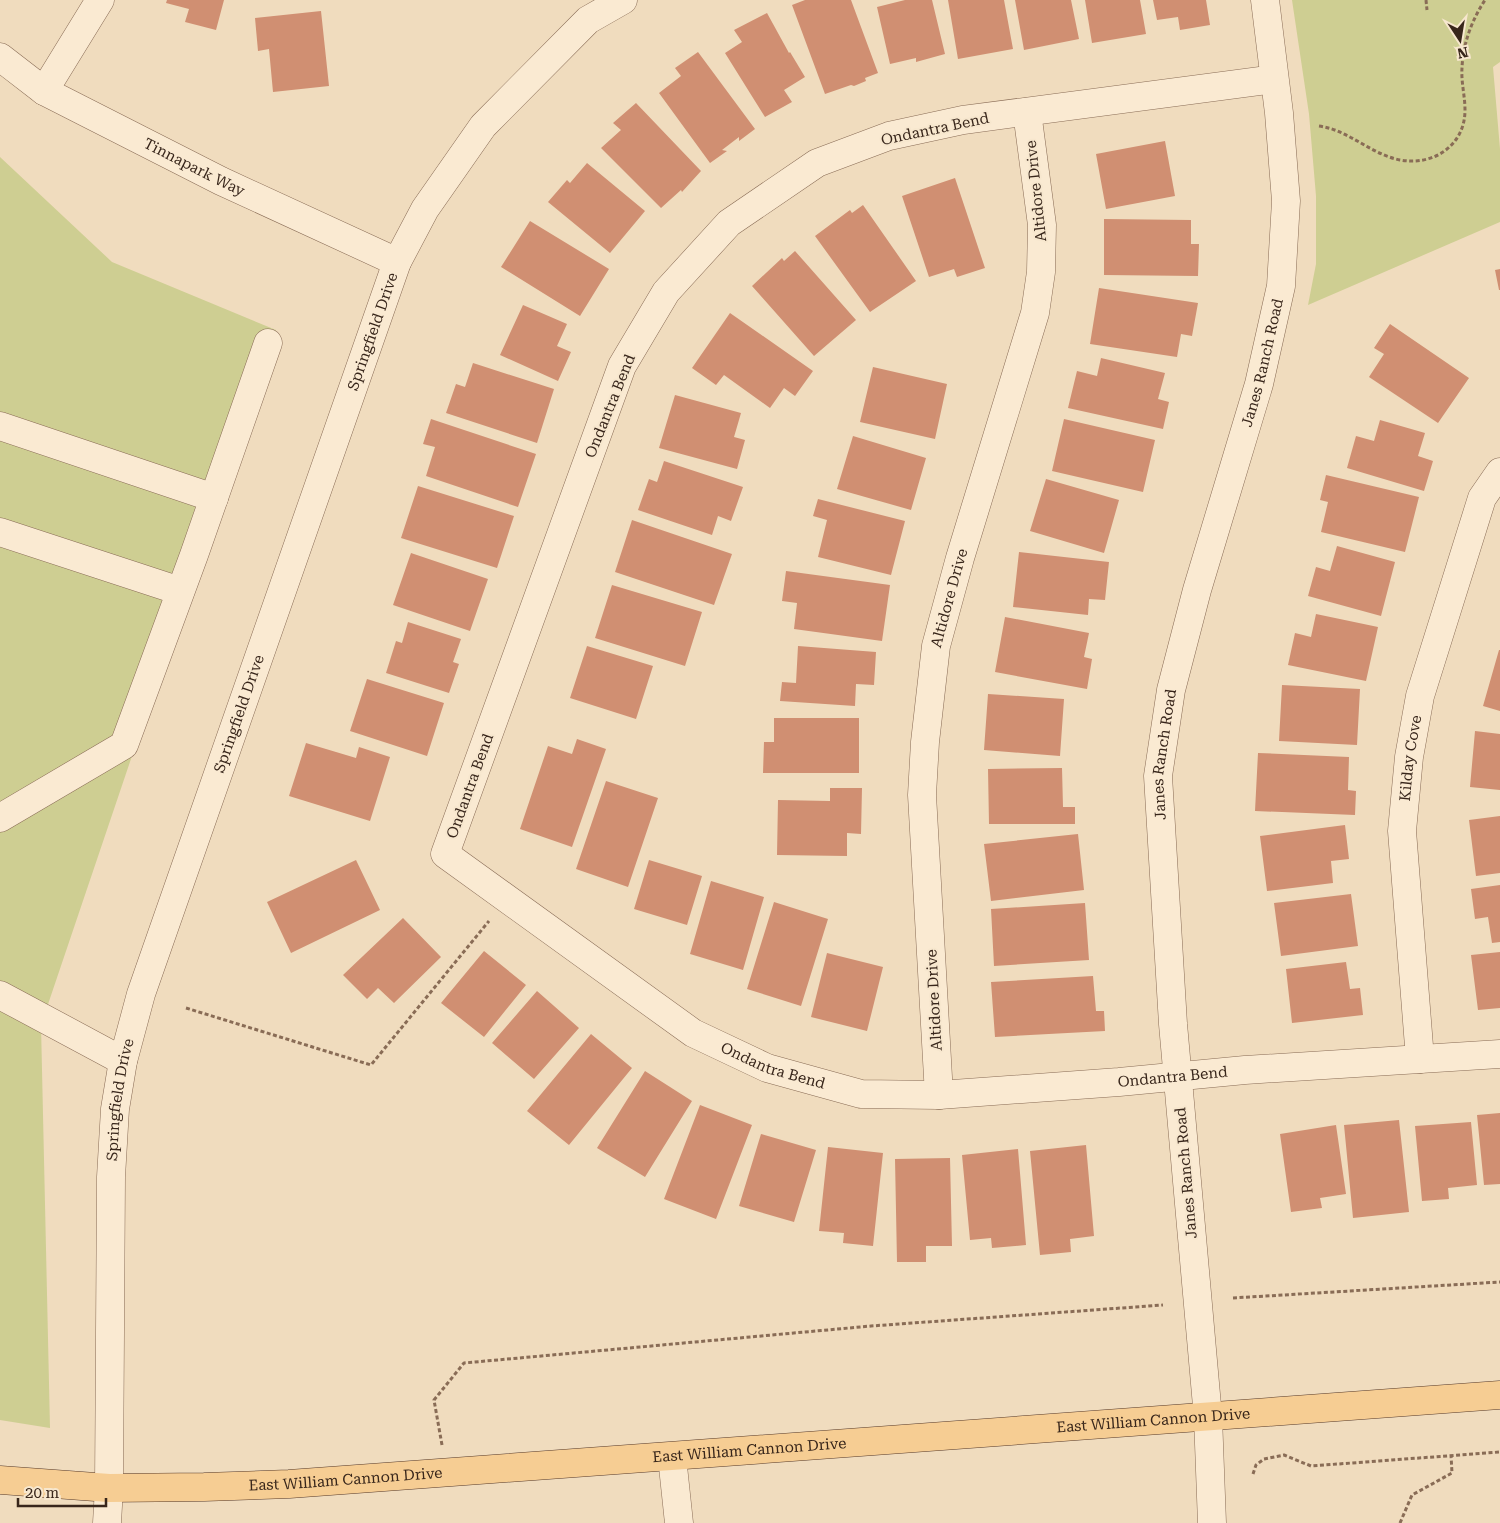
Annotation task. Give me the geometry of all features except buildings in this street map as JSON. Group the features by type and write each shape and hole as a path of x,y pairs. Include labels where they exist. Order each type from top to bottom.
{"main road":[{"name":"East William Cannon Drive","path":"0,1480 109,1488 204,1488 289,1484 447,1474 1500,1395"}],"street":[{"path":"44,91 100,0"},
{"name":"Springfield Drive","path":"107,1523 109,1488 111,1177 115,1109 123,1061 141,994 397,262 425,209 483,126 588,20 623,0"},
{"name":"Janes Ranch Road","path":"1212,1523 1208,1417 1167,952 1158,776 1171,690 1197,590 1259,384 1282,286 1286,201 1280,131 1264,0"},
{"name":"Tinnapark Way","path":"0,57 44,91 221,181 397,262"},
{"name":"Ondantra Bend","path":"1274,79 963,120 889,136 817,163 729,223 666,292 622,366 445,854 693,1033 767,1068 861,1094 939,1095 1245,1070 1500,1054"},
{"name":"Altidore Drive","path":"939,1095 922,795 926,742 936,646 960,558 1035,313 1041,272 1042,225 1027,112"},
{"path":"0,818 124,745 268,343"},
{"path":"0,426 214,498"},
{"name":"Kilday Cove","path":"1420,1059 1402,831 1409,757 1420,696 1482,498 1500,472"},
{"path":"0,532 180,591"},
{"path":"0,996 123,1061"},
{"path":"672,1457 679,1523"}],"path":[{"path":"1426,0 1427,10"},
{"path":"1319,126 1331,128 1375,152 1401,160 1428,160 1445,151 1460,134 1466,110 1462,68 1464,52 1468,34 1485,0"},
{"path":"186,1008 370,1064 494,915"},
{"path":"1233,1298 1500,1282"},
{"path":"447,1474 434,1400 464,1363 871,1326 1163,1305"},
{"path":"1253,1474 1256,1465 1264,1459 1284,1455 1311,1466 1500,1452"},
{"path":"1400,1523 1412,1496 1452,1473 1451,1456"}],"green space":[{"path":"1292,0 1500,0 1500,62 1493,67 1500,149 1500,222 1308,305 1316,264 1316,196 1309,114"},
{"path":"0,157 112,262 276,330 41,1025 50,1428 0,1420"}]}
